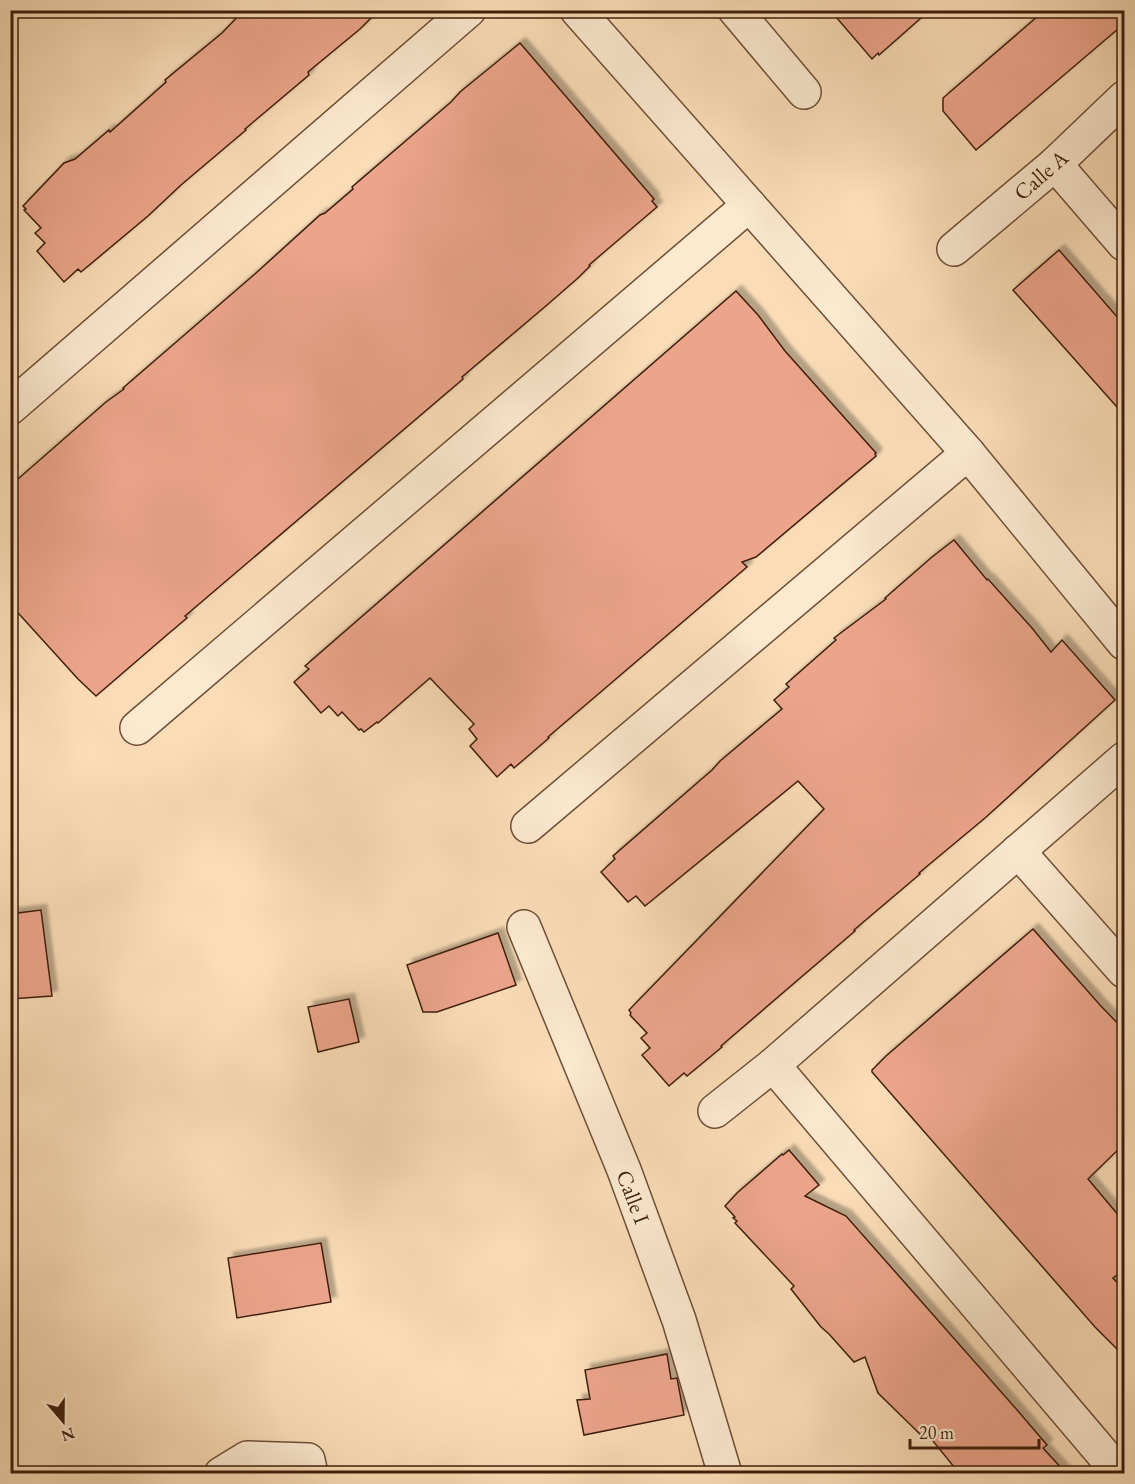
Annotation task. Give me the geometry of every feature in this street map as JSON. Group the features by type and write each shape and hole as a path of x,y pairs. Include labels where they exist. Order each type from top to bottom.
{"street":[{"path":"10,408 469,10"},
{"path":"577,10 968,453 1125,643"},
{"path":"735,10 804,92"},
{"name":"Calle A","path":"954,249 1055,164 1125,98"},
{"path":"1055,164 1125,244"},
{"path":"137,728 749,205"},
{"path":"528,826 968,453"},
{"path":"715,1111 772,1065 1125,759"},
{"path":"1018,851 1125,971"},
{"name":"Calle I","path":"524,927 624,1170 679,1320 725,1473"},
{"path":"772,1065 1120,1473"},
{"path":"221,1473 247,1458 308,1460 311,1473"}],"building":[{"path":"244,10 379,10 360,29 308,72 309,75 148,216 81,272 78,269 64,282 37,251 45,243 35,233 41,228 23,206 64,163 75,159 109,130 110,132 166,82 165,80 222,33"},
{"path":"830,10 930,10 872,59"},
{"path":"1045,10 1125,10 1125,23 976,150 943,111 943,98"},
{"path":"520,43 654,199 652,201 657,207 462,377 463,379 185,616 187,618 96,696 10,604 10,486 124,389 320,215 353,189 352,187 460,92"},
{"path":"1059,250 1125,326 1125,416 1013,290"},
{"path":"736,291 758,315 785,351 876,453 876,456 756,557 742,562 747,567 514,768 511,764 497,777 470,746 477,739 469,729 474,724 430,678 378,723 364,732 359,730 342,712 338,716 329,706 321,713 294,682 309,669 305,666"},
{"path":"954,540 1051,652 1062,640 1115,700 985,818 919,873 722,1047 687,1076 684,1073 669,1086 642,1055 650,1048 641,1038 647,1033 630,1015 629,1010 824,809 798,781 645,906 636,896 628,902 601,872 615,859 613,856 782,709 774,700 789,687 786,684 836,640 834,638 886,599"},
{"path":"41,910 52,996 10,999 10,914"},
{"path":"1033,929 1125,1031 1125,1143 1088,1179 1125,1223 1125,1269 1113,1278 1125,1291 1125,1357 1095,1327 872,1072 886,1056"},
{"path":"498,933 516,985 437,1012 423,1012 407,965"},
{"path":"349,999 359,1042 318,1052 308,1007"},
{"path":"789,1150 819,1185 805,1196 846,1216 1018,1411 1047,1445 1043,1448 1066,1473 959,1473 929,1436 924,1438 878,1393 865,1357 854,1362 821,1327 791,1289 794,1286 735,1223 737,1221 733,1218 735,1217 725,1206 737,1193"},
{"path":"321,1243 331,1302 237,1318 228,1258"},
{"path":"667,1354 671,1379 677,1378 684,1415 584,1435 577,1400 590,1399 585,1370"}]}
